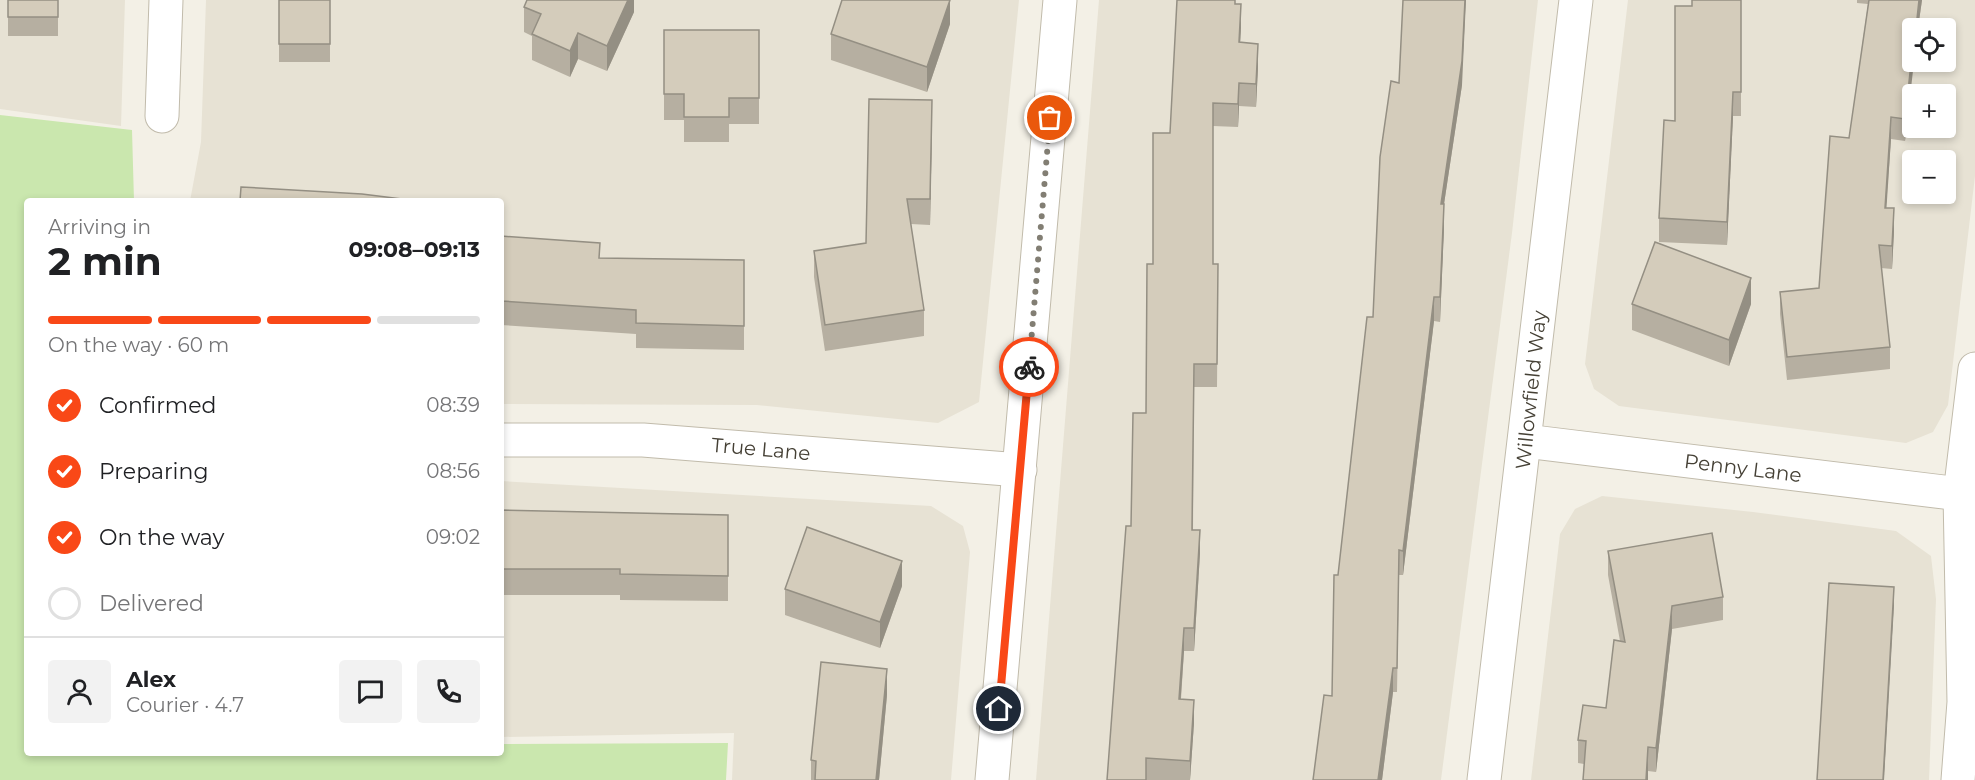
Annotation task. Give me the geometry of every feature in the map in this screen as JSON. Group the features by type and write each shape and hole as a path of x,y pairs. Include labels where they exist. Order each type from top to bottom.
{"street":[{"path":"162,116 166,0"},
{"path":"992,780 1060,0"},
{"name":"Willowfield Way","path":"1484,780 1576,0"},
{"path":"1958,780 1964,702 1960,494 1975,369"},
{"name":"True Lane","path":"504,440 643,440 1020,470"},
{"name":"Penny Lane","path":"1525,441 1960,494"}],"shaded area":[{"path":"0,0 125,0 121,126 0,109"},
{"path":"206,0 1019,0 979,402 938,423 757,405 504,404 504,198 191,198 201,142"},
{"path":"1099,0 1538,0 1512,233 1441,780 1036,780"},
{"path":"1628,0 1975,0 1975,176 1948,405 1933,432 1906,443 1619,406 1594,389 1585,364"},
{"path":"504,481 931,506 963,526 970,552 951,780 732,780 734,733 504,737"},
{"path":"1602,496 1753,512 1896,531 1931,556 1936,599 1929,780 1531,780 1560,534 1575,509"}],"green space":[{"path":"0,115 132,130 134,198 24,198 24,756 504,756 504,744 728,743 726,780 0,780"}],"building":[{"path":"8,0 58,0 58,17 8,17"},
{"path":"279,0 330,0 330,44 279,44"},
{"path":"527,0 628,0 607,46 578,33 570,51 532,34 541,14 524,7"},
{"path":"842,0 950,0 927,67 831,34"},
{"path":"1177,0 1235,0 1235,4 1241,4 1239,42 1258,44 1256,84 1239,83 1238,104 1213,103 1213,264 1218,264 1217,364 1194,364 1192,530 1200,530 1194,628 1184,628 1179,699 1194,700 1190,761 1146,758 1146,780 1107,780 1126,526 1131,526 1133,413 1146,413 1147,264 1153,264 1153,133 1170,133"},
{"path":"1403,0 1465,0 1462,61 1441,204 1444,204 1440,297 1434,297 1403,551 1399,550 1397,668 1393,668 1378,780 1313,780 1324,695 1332,696 1334,575 1338,575 1367,317 1373,317 1380,157 1391,81 1399,83"},
{"path":"1692,0 1741,0 1741,92 1733,92 1727,222 1659,218 1664,120 1675,121 1675,6 1692,6"},
{"path":"1869,0 1919,0 1917,18 1902,18 1902,72 1910,72 1909,84 1902,84 1902,119 1891,117 1885,208 1894,208 1892,246 1879,245 1890,347 1787,357 1780,292 1819,288 1830,136 1849,138"},
{"path":"664,30 759,30 759,98 729,98 729,117 684,117 684,94 664,94"},
{"path":"869,99 932,100 930,199 907,199 924,310 825,325 814,251 866,243"},
{"path":"241,187 394,198 240,198"},
{"path":"504,236 600,243 599,258 744,260 744,326 636,323 636,310 504,301"},
{"path":"1655,242 1751,278 1729,340 1632,304"},
{"path":"504,510 728,515 728,576 620,574 620,569 504,569"},
{"path":"807,527 902,561 880,622 785,589"},
{"path":"1712,533 1723,597 1672,606 1656,748 1648,747 1646,780 1583,780 1586,741 1578,740 1583,705 1606,708 1614,640 1625,642 1608,551"},
{"path":"1829,583 1894,587 1883,780 1817,780"},
{"path":"821,662 887,669 876,780 815,780 816,761 811,760"}],"way so far":[{"path":"1029,367 1050,118"}],"route":[{"path":"999,709 1029,367"}]}
